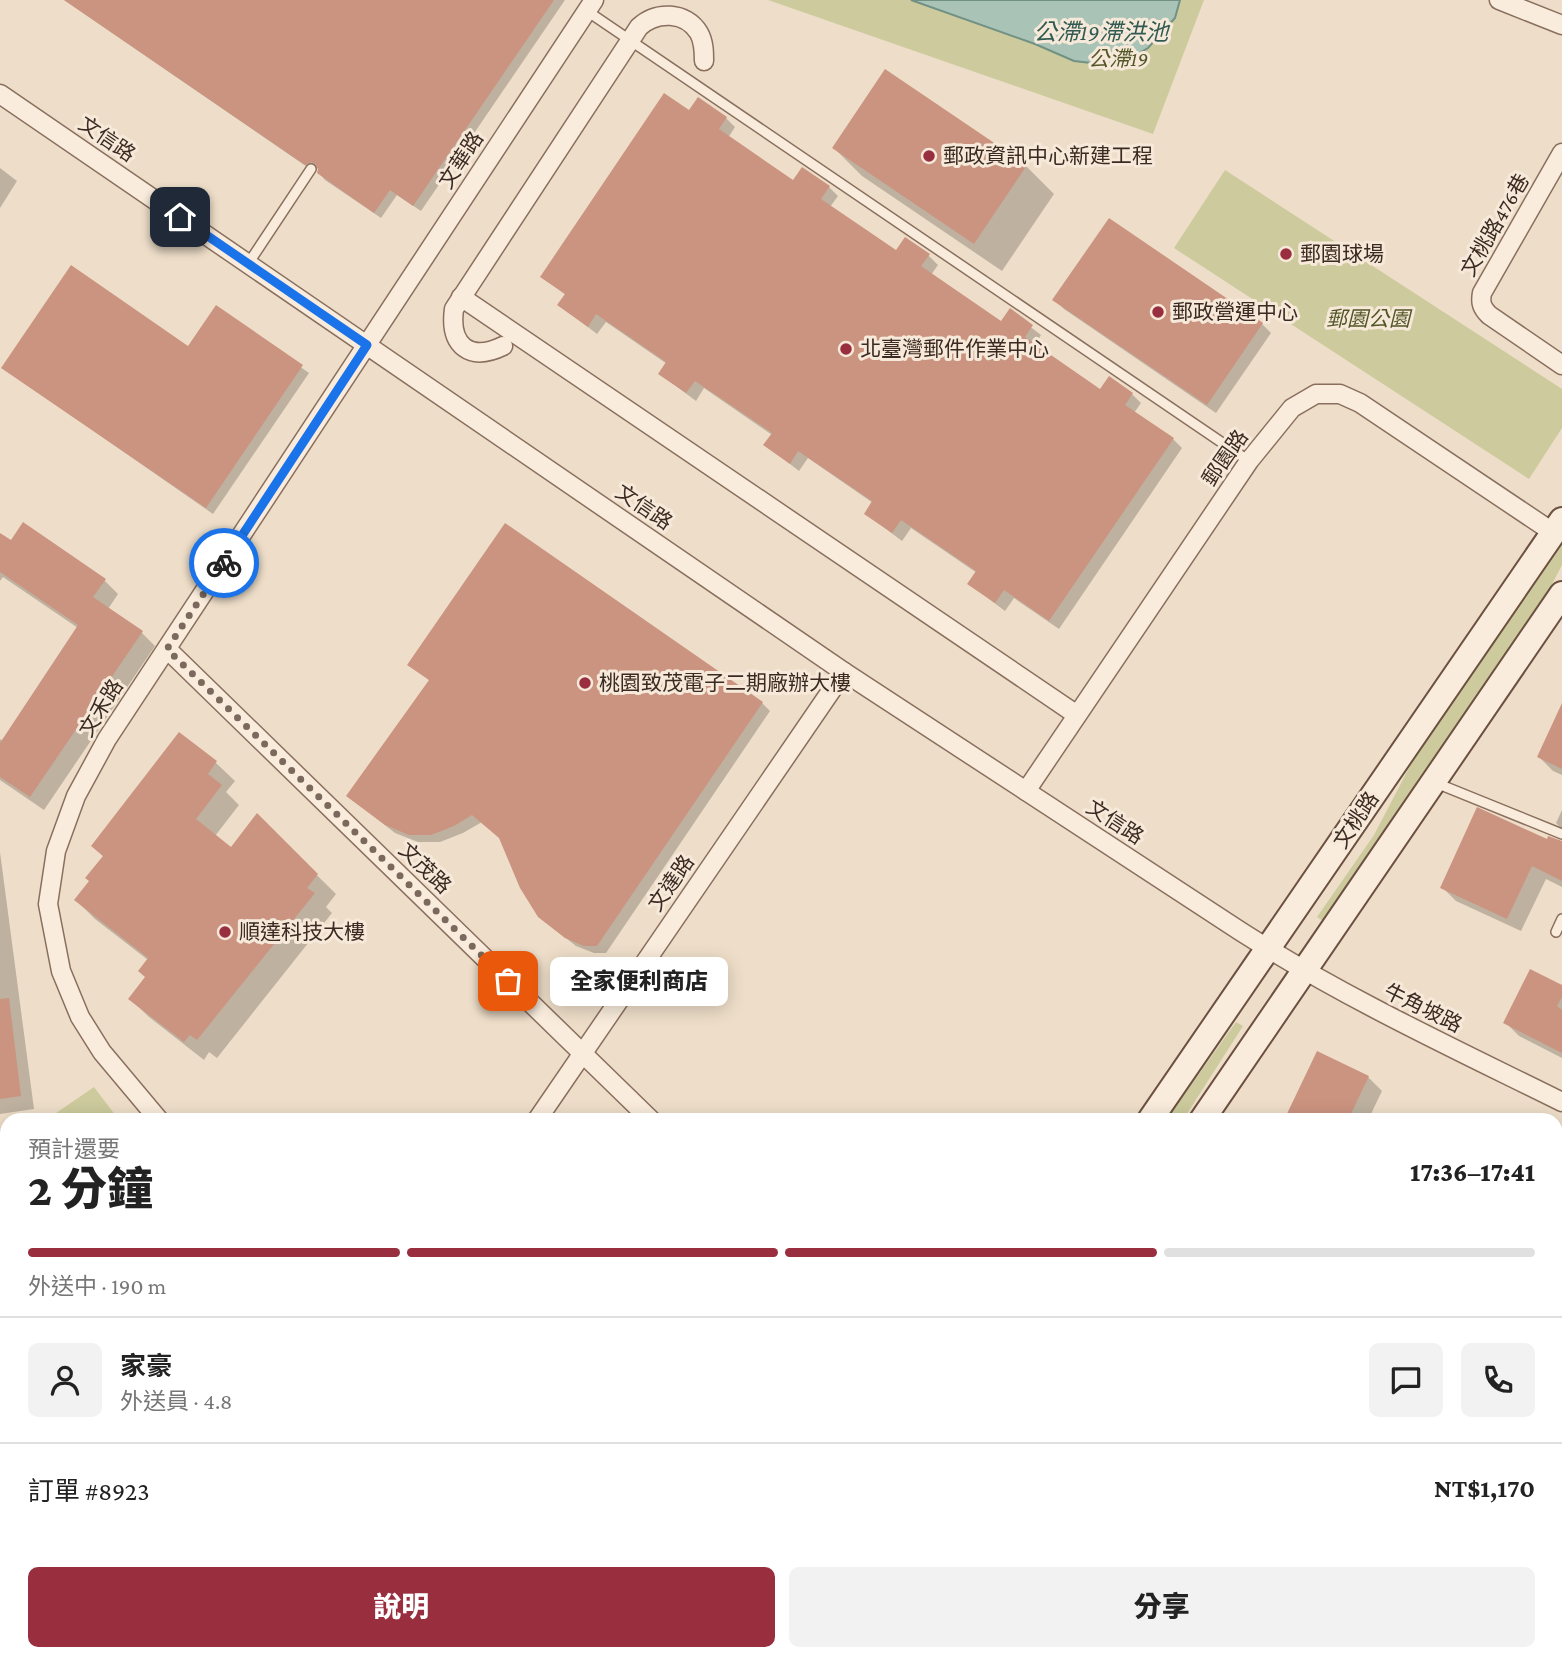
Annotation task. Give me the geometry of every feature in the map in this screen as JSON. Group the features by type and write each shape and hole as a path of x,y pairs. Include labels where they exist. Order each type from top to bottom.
{"street":[{"path":"1499,0 1562,25"},
{"name":"文華路","path":"367,345 591,5"},
{"path":"503,346 489,353 474,354 463,347 455,337 452,323 454,309 631,39 646,20 665,15 677,16 698,32 704,46 704,61"},
{"name":"文信路","path":"0,94 844,672 1268,949"},
{"name":"文桃路476巷","path":"1562,153 1482,293 1481,301 1482,309 1489,315 1562,365"},
{"path":"461,297 1077,715"},
{"name":"文禾路","path":"153,1113 102,1052 79,1017 61,971 48,904 56,851 76,796 107,740 367,345"},
{"name":"郵園路","path":"1026,791 1249,461 1292,408 1316,394 1340,394 1360,403 1558,527"},
{"name":"文桃路","path":"1155,1113 1558,527"},
{"name":"文桃路","path":"1207,1113 1562,594"},
{"name":"文茂路","path":"167,649 644,1113"},
{"name":"文達路","path":"542,1113 844,672"},
{"name":"牛角坡路","path":"1268,949 1360,1003 1562,1102"}],"lane":[{"path":"591,5 631,39 1249,461"},
{"path":"248,264 311,169"},
{"path":"1434,782 1562,834"},
{"path":"1556,932 1562,919"}],"green space":[{"name":"公滯19","path":"768,0 1204,0 1153,134"},
{"name":"郵園公園","path":"1225,170 1562,389 1562,428 1529,479 1174,248"},
{"path":"1562,539 1562,565 1539,609 1323,921 1317,917 1374,835 1410,766"},
{"path":"1236,1022 1243,1026 1187,1113 1171,1113"},
{"path":"94,1087 114,1113 56,1113"}],"water":[{"name":"公滯19滯洪池","path":"911,0 1180,0 1175,18 1148,48 1117,66 1074,61 1035,44"}],"building":[{"path":"64,0 554,0 413,206 390,190 374,213 317,173 315,164 311,162 305,165"},
{"name":"郵政資訊中心新建工程","path":"885,69 1027,165 974,244 832,148"},
{"name":"北臺灣郵件作業中心","path":"664,93 689,110 698,97 727,117 719,129 793,180 802,167 830,186 821,199 896,250 905,237 930,254 921,266 1001,321 1010,308 1033,325 1025,337 1100,389 1109,376 1133,393 1125,405 1174,438 1049,621 1004,590 995,603 967,584 976,571 901,520 892,533 864,514 872,501 798,451 790,464 763,445 772,433 695,381 686,393 658,374 666,362 596,314 588,327 557,305 565,294 540,277"},
{"name":"郵政營運中心","path":"1109,218 1263,323 1207,405 1052,300"},
{"path":"71,265 188,346 216,305 303,365 206,508 1,368"},
{"path":"23,522 106,579 93,597 143,631 30,797 0,777 0,743 78,625 0,572 0,533 11,540"},
{"name":"桃園致茂電子二期廠辦大樓","path":"505,523 763,702 597,946 584,946 565,938 538,917 520,888 499,838 472,815 431,835 409,835 385,825 346,796 429,680 407,665"},
{"path":"1562,703 1562,769 1537,757"},
{"path":"179,732 217,761 208,774 222,785 196,819 231,847 257,813 318,874 307,888 315,893 197,1040 190,1035 184,1042 128,999 145,977 138,971 148,958 74,900 89,881 85,878 103,856 91,846"},
{"path":"1477,807 1547,839 1548,836 1562,841 1562,881 1532,866 1507,919 1440,888"},
{"path":"1530,969 1562,985 1562,997 1557,1006 1562,1010 1562,1053 1503,1023"},
{"path":"9,998 21,1096 0,1099 0,999"},
{"path":"1317,1051 1369,1076 1351,1113 1287,1113"}],"way so far":[{"path":"224,563 167,649 508,981"}],"place":[{"name":"郵政資訊中心新建工程","path":"929,156"},
{"name":"郵園球場","path":"1286,254"},
{"name":"郵政營運中心","path":"1158,312"},
{"name":"北臺灣郵件作業中心","path":"846,349"},
{"name":"桃園致茂電子二期廠辦大樓","path":"585,683"},
{"name":"順達科技大樓","path":"225,932"},
{"name":"全家便利商店","path":"508,981"}],"route":[{"path":"180,217 367,345 224,563"}]}
